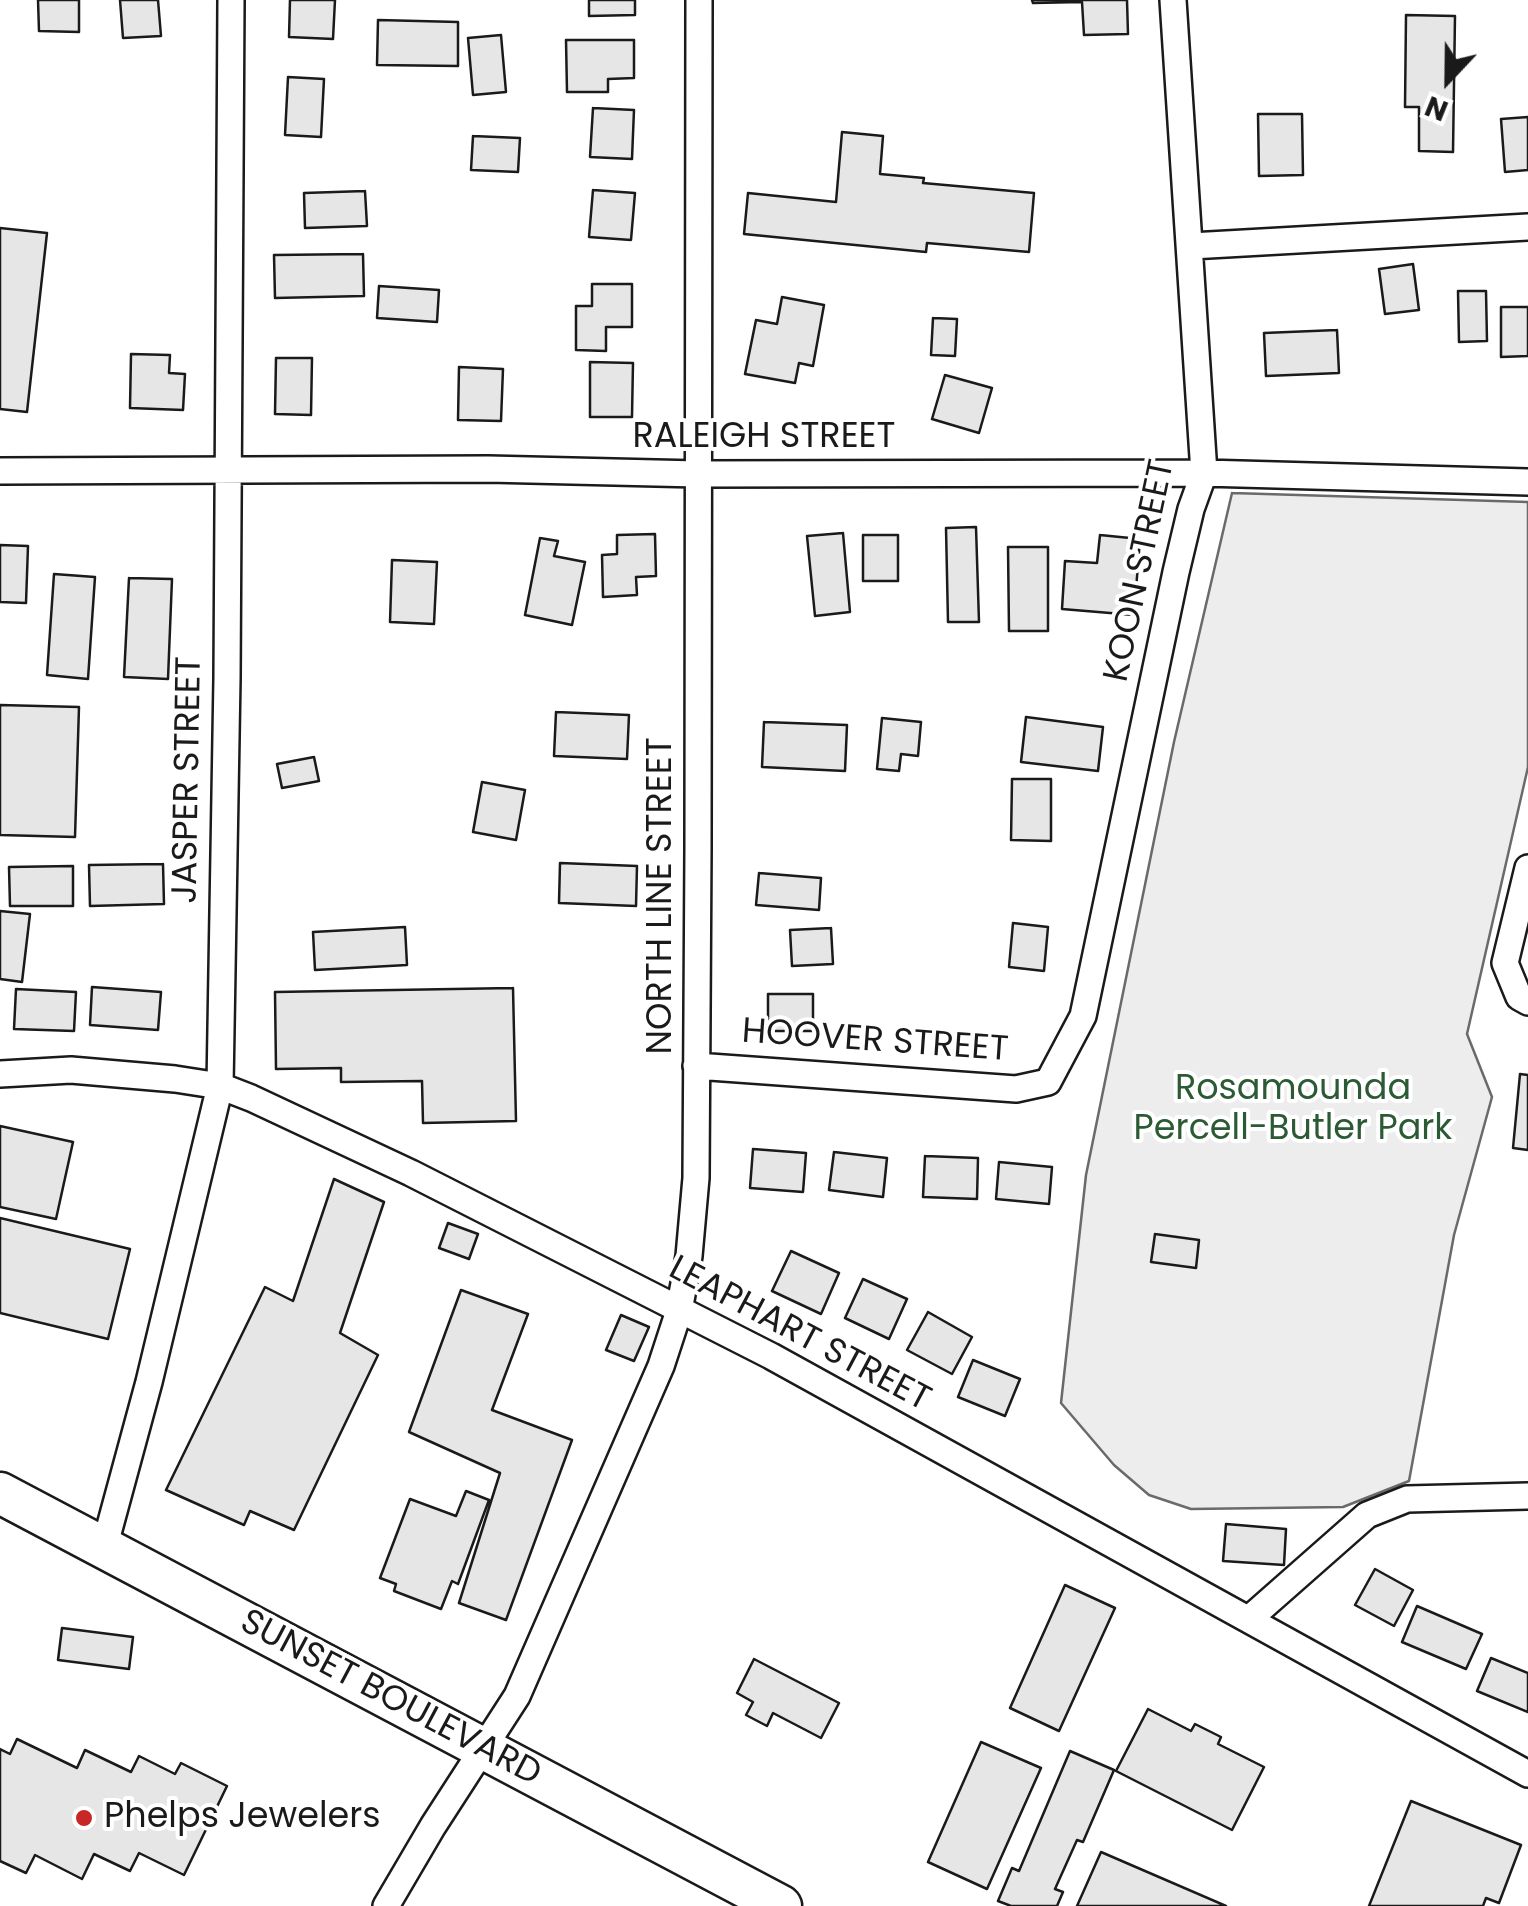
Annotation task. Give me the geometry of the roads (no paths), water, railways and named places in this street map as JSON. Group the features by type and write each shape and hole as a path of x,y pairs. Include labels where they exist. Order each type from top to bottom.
{"main road":[{"name":"SUNSET BOULEVARD","path":"0,1493 780,1906"}],"street":[{"name":"JASPER STREET","path":"104,1548 149,1382 220,1086 227,678 230,0"},
{"name":"NORTH LINE STREET","path":"386,1906 516,1696 661,1366 679,1311 689,1256 696,1178 698,0"},
{"name":"KOON STREET","path":"1048,1082 1082,1016 1176,572 1204,473 1172,0"},
{"path":"1190,246 1528,227"},
{"name":"RALEIGH STREET","path":"0,471 1204,473 1528,482"},
{"path":"1523,1000 1505,963 1528,868"},
{"name":"HOOVER STREET","path":"696,1066 1016,1088 1048,1082"},
{"name":"LEAPHART STREET","path":"0,1074 70,1070 175,1078 220,1086 251,1098 411,1173 771,1356 1528,1774"},
{"path":"1249,1619 1367,1515 1407,1500 1528,1496"}],"place":[{"name":"Phelps Jewelers","path":"84,1818"}],"park label":[{"name":"Rosamounda Percell-Butler Park","path":"1293,1110"}]}
